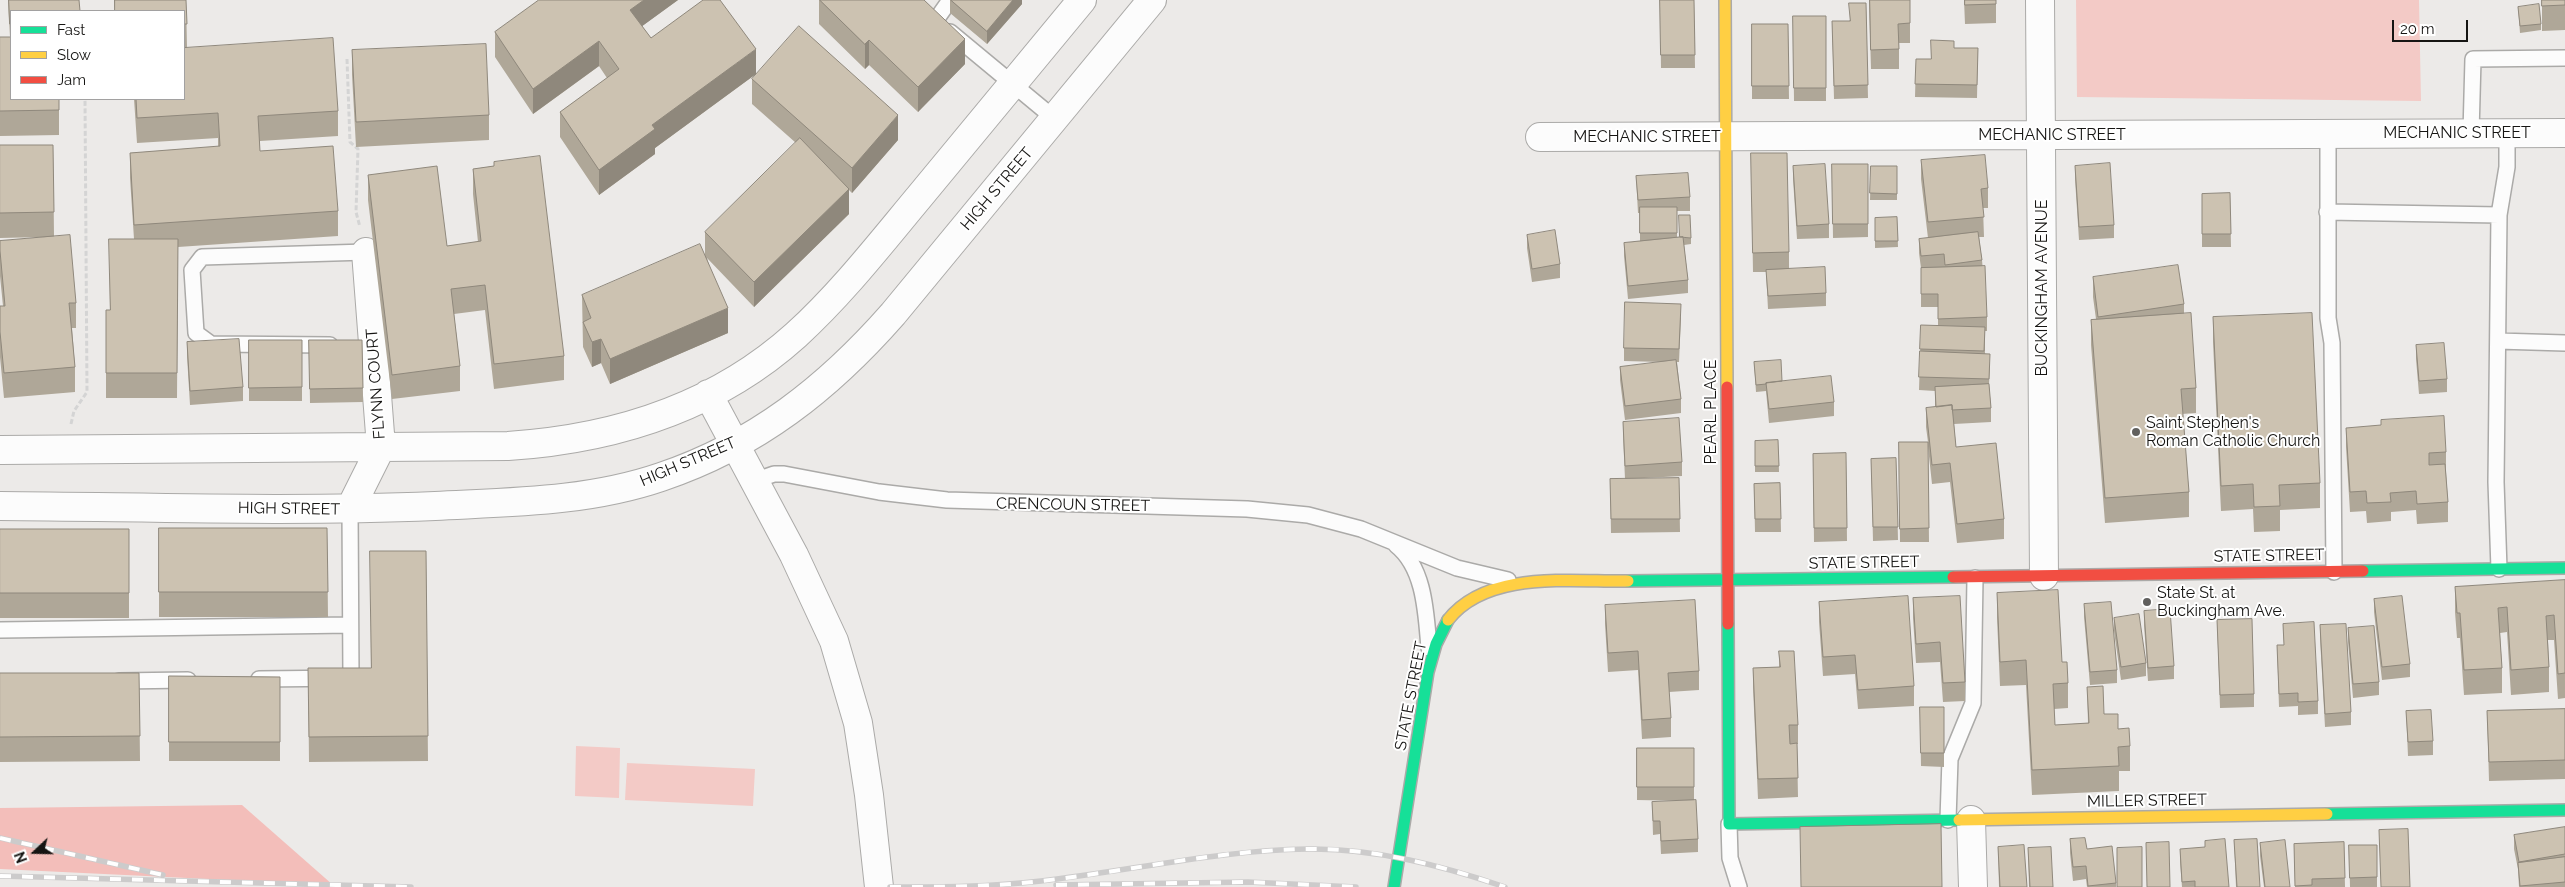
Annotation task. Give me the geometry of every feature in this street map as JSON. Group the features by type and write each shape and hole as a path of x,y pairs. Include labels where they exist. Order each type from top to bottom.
{"street":[{"path":"0,450 508,446 583,438 645,423 708,394 743,374 779,349 832,300 1082,0"},
{"name":"HIGH STREET","path":"0,506 350,509 538,501 593,494 664,476 734,444 792,409 832,378 852,359 893,314 1152,0"},
{"name":"PEARL PLACE","path":"1725,0 1729,824"},
{"name":"BUCKINGHAM AVENUE","path":"2040,0 2044,576"},
{"name":"MECHANIC STREET","path":"1540,137 2565,133"},
{"name":"FLYNN COURT","path":"350,509 381,447 357,345 366,252"},
{"path":"708,394 816,598 842,665 858,723 864,755 879,887"},
{"name":"STATE STREET","path":"1394,887 1429,674 1439,638 1448,620 1457,608 1467,600 1490,588 1522,583 1975,578 2565,568"},
{"name":"MILLER STREET","path":"1729,824 2565,810"},
{"path":"1960,820 1972,887"}],"lane":[{"path":"950,0 930,15 1055,119"},
{"path":"2471,133 2473,59 2565,58"},
{"path":"2499,569 2496,482 2499,215 2507,167 2507,133"},
{"path":"2328,134 2328,318 2332,343 2334,572"},
{"path":"2328,212 2499,215"},
{"path":"357,345 210,344 196,334 192,270 202,258 366,252"},
{"path":"2498,341 2565,343"},
{"name":"CRENCOUN STREET","path":"754,481 763,477 784,474 879,492 947,500 1278,511 1335,521 1457,568 1522,583"},
{"path":"244,679 351,678 350,509"},
{"name":"CRENCOUN STREET","path":"1391,541 1408,558 1419,580 1428,632 1429,674"},
{"path":"1960,820 1950,759 1972,703 1975,578"},
{"path":"0,630 350,625"},
{"path":"107,681 205,680"},
{"path":"1729,824 1730,858 1738,887"}],"path":[{"path":"347,59 350,142 358,149 356,212 366,252"},
{"path":"71,449 71,426 74,411 87,392 85,100"}],"shaded area":[{"path":"2076,0 2419,0 2421,101 2077,97"},
{"path":"576,746 620,748 619,798 575,796"},
{"path":"627,763 755,769 753,806 625,800"},
{"path":"242,805 333,885 0,869 0,808"}],"building":[{"path":"9,0 79,0 80,10 10,10 10,24"},
{"path":"115,0 186,0 187,24 185,24 185,10 115,10"},
{"path":"539,0 644,0 630,10 651,38 703,0 720,0 756,49 652,125 655,129 599,170 560,112 619,69 599,41 533,89 495,32"},
{"path":"820,0 924,0 965,39 918,87 869,40 865,44"},
{"path":"951,0 1013,0 987,31"},
{"path":"1660,0 1694,0 1695,55 1661,55"},
{"path":"1870,0 1910,0 1910,23 1898,24 1899,49 1871,50"},
{"path":"1965,0 1996,0 1996,4 1965,5"},
{"path":"2542,0 2565,0 2565,5 2542,6"},
{"path":"1849,3 1866,3 1868,85 1834,86 1832,21 1850,21"},
{"path":"2539,4 2541,24 2520,26 2518,7"},
{"path":"1793,16 1826,16 1826,88 1794,88"},
{"path":"1752,24 1788,24 1789,86 1752,86"},
{"path":"799,26 898,115 852,168 752,79"},
{"path":"0,37 10,37 10,100 59,100 59,110 0,111"},
{"path":"333,38 338,111 258,116 260,151 333,146 338,211 134,225 130,153 220,146 218,113 137,118 136,100 185,100 185,48"},
{"path":"1931,40 1954,41 1954,48 1978,48 1977,85 1915,84 1916,59 1931,59"},
{"path":"486,44 489,115 356,122 352,50"},
{"path":"800,138 849,189 754,282 705,232"},
{"path":"0,145 53,145 54,212 0,213"},
{"path":"1751,153 1787,153 1789,252 1753,253"},
{"path":"1985,155 1988,188 1981,189 1984,217 1928,222 1921,160"},
{"path":"540,156 564,356 494,364 485,285 451,289 460,366 392,375 368,175 437,166 447,246 481,241 473,169 494,166 494,162"},
{"path":"2110,163 2114,225 2079,227 2075,166"},
{"path":"1825,164 1829,224 1797,226 1793,166"},
{"path":"1832,164 1868,164 1868,224 1833,224"},
{"path":"1871,166 1897,166 1897,194 1870,193"},
{"path":"1688,173 1690,197 1638,200 1636,176"},
{"path":"2230,193 2231,234 2202,234 2202,194"},
{"path":"1640,207 1677,207 1677,233 1640,233"},
{"path":"1679,215 1690,215 1691,238 1680,237"},
{"path":"1897,217 1898,241 1875,241 1875,218"},
{"path":"1555,230 1560,264 1532,269 1527,235"},
{"path":"1978,232 1982,260 1945,265 1944,254 1921,256 1919,239"},
{"path":"70,235 76,303 69,303 75,367 4,373 0,332 0,306 5,306 0,241"},
{"path":"1683,237 1688,280 1628,286 1624,243"},
{"path":"109,239 178,239 177,373 106,373 106,310 110,310"},
{"path":"700,244 728,308 610,359 601,339 592,342 583,322 591,318 582,295"},
{"path":"2178,265 2184,304 2098,317 2093,277"},
{"path":"1985,266 1987,317 1938,319 1938,294 1921,294 1921,268"},
{"path":"1825,267 1826,293 1768,296 1766,270"},
{"path":"1625,302 1681,304 1679,349 1624,348"},
{"path":"2191,313 2196,388 2181,389 2189,492 2105,498 2091,320"},
{"path":"2312,313 2320,483 2279,485 2280,506 2254,507 2253,484 2221,486 2213,317"},
{"path":"1921,325 1985,327 1984,351 1920,349"},
{"path":"239,339 243,387 190,391 187,342"},
{"path":"249,340 302,340 302,387 249,388"},
{"path":"309,340 362,340 363,388 310,389"},
{"path":"2444,343 2447,379 2419,381 2416,345"},
{"path":"1920,351 1990,354 1989,379 1919,377"},
{"path":"1676,360 1681,399 1625,406 1620,367"},
{"path":"1781,360 1782,381 1756,385 1754,362"},
{"path":"1831,376 1834,402 1769,409 1766,383"},
{"path":"1989,384 1991,408 1952,410 1952,405 1936,407 1935,387"},
{"path":"1952,405 1956,447 1996,443 2004,519 1957,524 1950,463 1932,465 1926,408"},
{"path":"2444,416 2446,452 2429,453 2429,465 2445,464 2448,502 2417,504 2416,491 2390,493 2391,502 2367,503 2366,491 2350,492 2346,428 2381,425 2381,420"},
{"path":"1679,418 1682,462 1625,466 1623,422"},
{"path":"1778,440 1779,466 1755,466 1755,441"},
{"path":"1899,442 1928,442 1929,528 1900,529"},
{"path":"1846,453 1847,528 1814,528 1813,454"},
{"path":"1896,458 1898,527 1873,527 1871,459"},
{"path":"1679,478 1680,519 1611,519 1610,479"},
{"path":"1780,483 1781,519 1755,519 1754,484"},
{"path":"159,528 327,528 328,592 159,592"},
{"path":"0,529 129,529 129,593 0,593"},
{"path":"370,551 426,551 428,736 309,737 308,668 371,668"},
{"path":"2565,580 2565,673 2558,674 2554,615 2546,616 2549,667 2511,670 2507,607 2498,608 2502,668 2464,670 2460,613 2457,613 2455,587"},
{"path":"2058,590 2062,662 2067,662 2068,683 2053,684 2055,725 2089,723 2087,687 2103,686 2104,714 2118,714 2118,729 2129,728 2130,746 2118,747 2119,766 2032,770 2026,660 2000,662 1997,593"},
{"path":"1908,596 1914,686 1858,690 1855,655 1823,657 1819,602"},
{"path":"1960,596 1965,682 1943,683 1940,642 1916,644 1913,598"},
{"path":"2402,596 2410,664 2382,667 2374,599"},
{"path":"1695,600 1699,671 1668,673 1671,718 1642,720 1638,651 1608,653 1605,605"},
{"path":"2111,602 2117,670 2090,672 2084,604"},
{"path":"2170,609 2174,666 2148,668 2144,611"},
{"path":"2139,614 2146,663 2121,667 2114,618"},
{"path":"2252,619 2254,694 2220,695 2217,620"},
{"path":"2314,622 2318,701 2298,702 2298,693 2279,694 2277,645 2284,645 2283,624"},
{"path":"2346,624 2351,712 2325,714 2320,625"},
{"path":"2374,626 2379,682 2353,684 2348,628"},
{"path":"1779,651 1794,651 1798,725 1789,725 1790,744 1797,743 1798,778 1758,779 1753,668 1780,667"},
{"path":"0,673 139,673 140,736 0,737"},
{"path":"169,676 280,677 280,742 169,742"},
{"path":"1920,707 1944,707 1944,753 1921,753"},
{"path":"2565,709 2565,760 2489,762 2487,711"},
{"path":"2431,710 2433,741 2408,742 2406,711"},
{"path":"1637,748 1694,748 1694,787 1637,787"},
{"path":"1696,800 1698,839 1661,841 1660,821 1653,821 1652,802"},
{"path":"1941,824 1942,887 1801,887 1800,827"},
{"path":"2565,827 2565,854 2519,862 2514,835"},
{"path":"2408,829 2410,887 2381,887 2379,830"},
{"path":"2085,838 2087,849 2112,846 2116,883 2088,886 2086,866 2073,867 2070,839"},
{"path":"2225,839 2229,887 2195,887 2195,881 2182,882 2180,849 2205,847 2205,841"},
{"path":"2257,839 2260,887 2237,887 2234,840"},
{"path":"2285,840 2290,887 2265,887 2260,843"},
{"path":"2169,842 2170,887 2147,887 2146,843"},
{"path":"2344,842 2345,878 2312,879 2312,885 2295,886 2294,844"},
{"path":"2024,845 2027,887 2000,887 1998,847"},
{"path":"2349,845 2377,845 2377,877 2350,878"},
{"path":"2051,847 2053,887 2030,887 2028,848"},
{"path":"2142,847 2142,887 2117,887 2117,848"},
{"path":"2565,857 2565,882 2520,886 2518,863"}],"railway":[{"path":"0,838 163,875"},
{"path":"890,887 1022,883 1241,853 1308,849 1333,849 1383,855 1433,865 1505,887"},
{"path":"0,876 411,887"},
{"path":"1056,885 1248,882 1356,887"}],"traffic: fast":[{"path":"2363,571 2565,568"},
{"path":"1628,581 1953,577"},
{"path":"1394,887 1428,672 1436,644 1448,620"},
{"path":"1728,624 1729,824 1959,820"},
{"path":"2327,814 2565,810"}],"traffic: slow":[{"path":"1725,0 1727,387"},
{"path":"1448,620 1465,604 1485,593 1507,586 1531,582 1628,581"},
{"path":"1959,820 2327,814"}],"traffic: jam":[{"path":"1727,387 1728,624"},
{"path":"1953,577 2363,571"}],"place":[{"name":"Saint Stephen's Roman Catholic Church","path":"2136,432"},
{"name":"State St. at Buckingham Ave.","path":"2147,602"}]}
